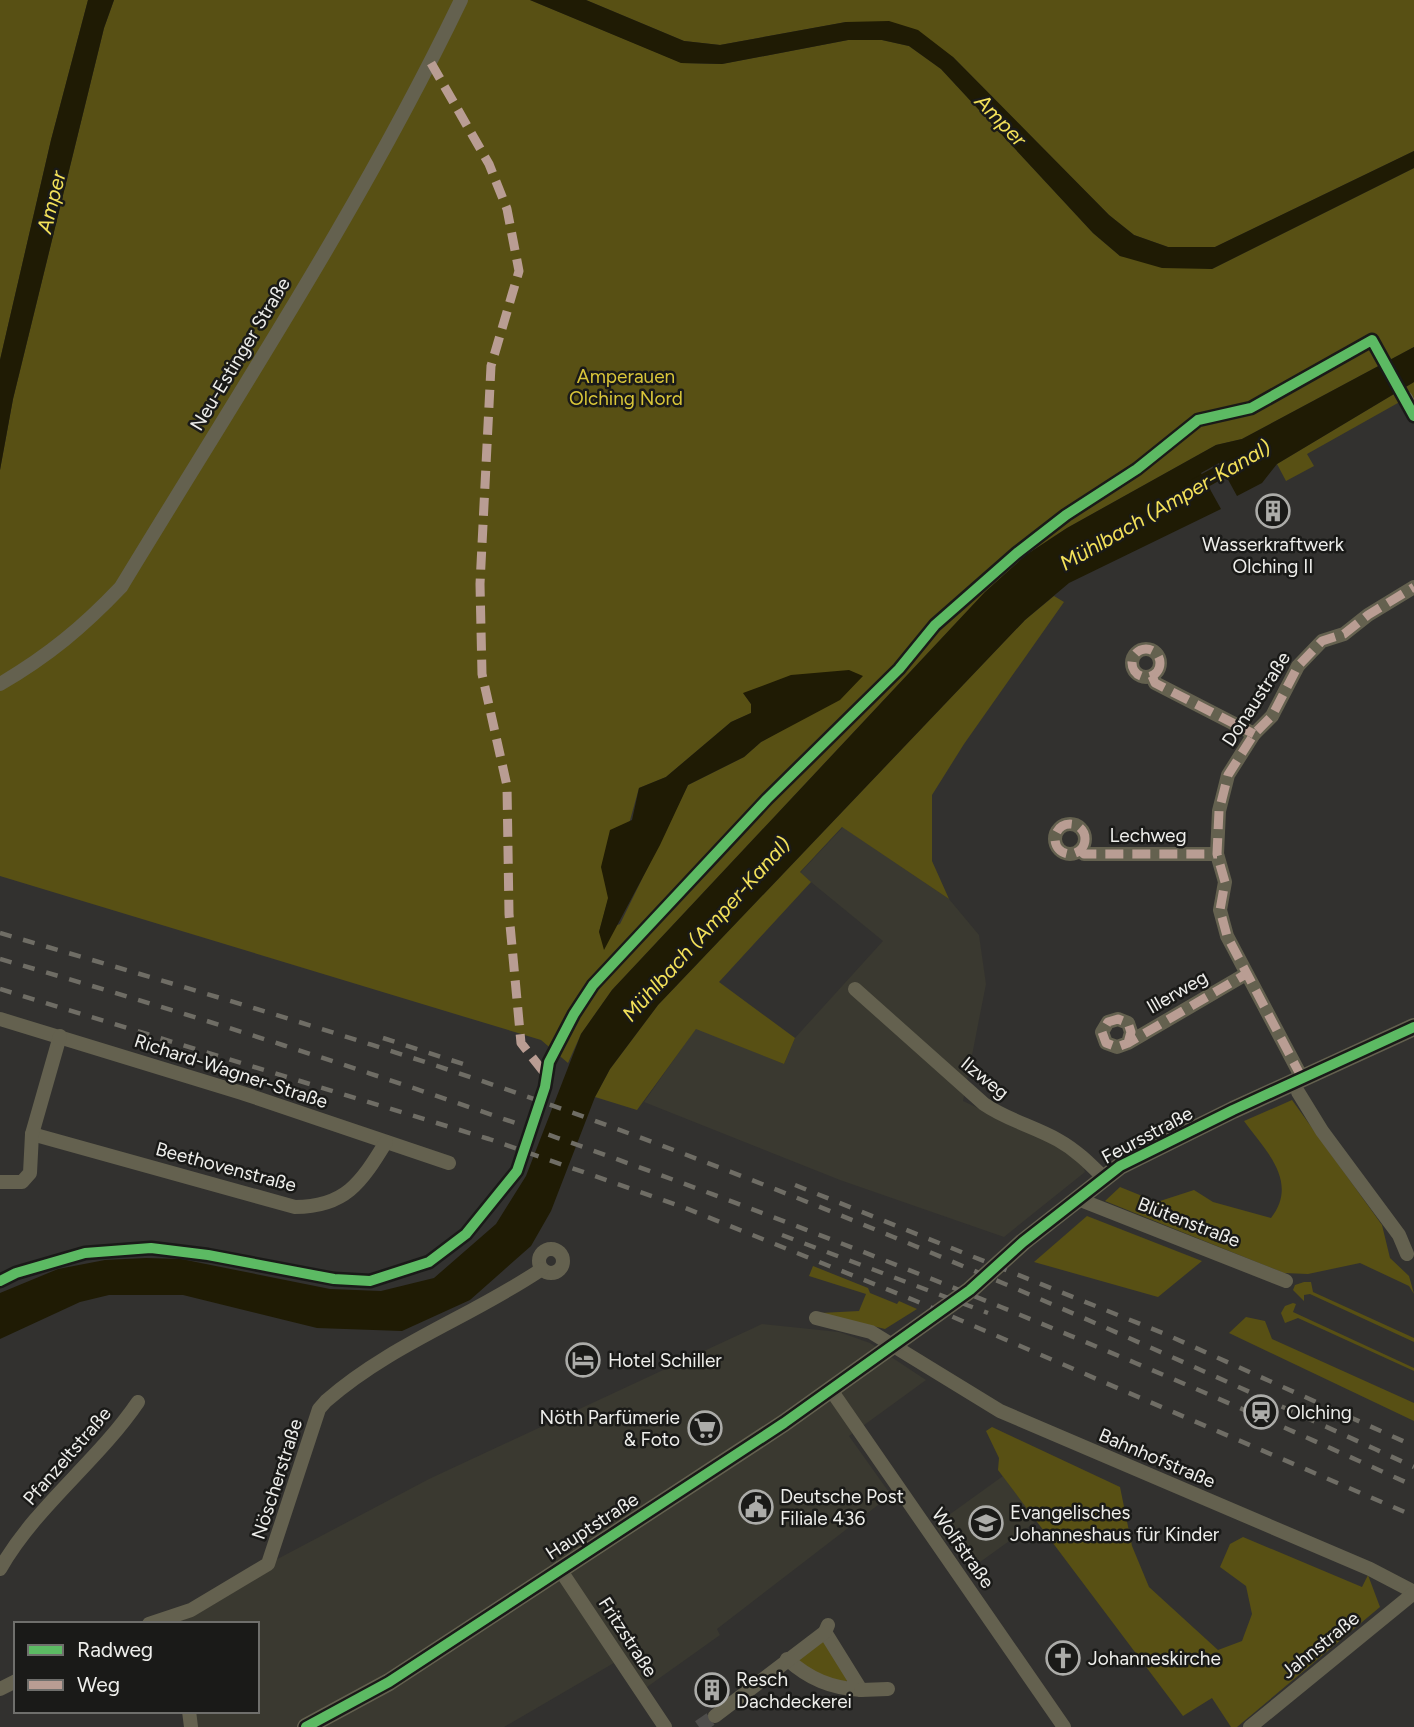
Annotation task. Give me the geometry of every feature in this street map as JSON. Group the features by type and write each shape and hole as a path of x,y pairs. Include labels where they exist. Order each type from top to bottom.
{"street":[{"name":"Neu-Estinger Straße","path":"0,684 47,656 86,624 121,587 346,214 414,96 461,0"},
{"path":"1406,398 1414,416"},
{"name":"Donaustraße","path":"1300,1085 1227,936 1220,910 1225,882 1217,854 1219,811 1228,775 1254,734 1272,716 1298,666 1322,641 1345,634 1368,615 1414,587"},
{"path":"1152,676 1155,683 1254,734"},
{"name":"Lechweg","path":"1080,850 1084,854 1217,854"},
{"name":"Illerweg","path":"1128,1043 1246,974"},
{"name":"Ilzweg","path":"855,989 984,1104 1000,1115 1056,1139 1083,1156 1104,1178"},
{"name":"Richard-Wagner-Straße","path":"0,1019 60,1036 449,1163"},
{"name":"Feursstraße","path":"892,1345 970,1290 1104,1178 1146,1152 1300,1085 1414,1027"},
{"path":"0,1182 22,1182 30,1173 32,1134 60,1036"},
{"path":"1300,1085 1322,1131 1399,1235 1407,1254"},
{"name":"Beethovenstraße","path":"32,1134 295,1207 318,1207 335,1202 356,1185 386,1142"},
{"name":"Blütenstraße","path":"1078,1199 1286,1280"},
{"name":"Nöscherstraße","path":"177,1620 268,1563 319,1409 326,1401 380,1359 478,1307 542,1269"},
{"path":"816,1318 871,1332 892,1345"},
{"name":"Hauptstraße","path":"306,1727 390,1682 831,1390 892,1345"},
{"name":"Bahnhofstraße","path":"892,1345 1000,1411 1357,1564 1414,1592"},
{"name":"Wolfstraße","path":"831,1390 1064,1727"},
{"name":"Pfanzeltstraße","path":"0,1569 24,1533 113,1436 138,1402"},
{"name":"Fritzstraße","path":"559,1568 665,1727"},
{"name":"Jahnstraße","path":"1251,1727 1414,1592"},
{"path":"715,1716 826,1628 861,1690"},
{"path":"787,1659 803,1674 822,1683 861,1690 888,1689"}],"shaded area":[{"path":"843,827 949,899 979,935 986,984 963,1101 1068,1150 1082,1162 1085,1172 1004,1237 840,1180 644,1102 696,1028 784,1064 795,1038 883,941 800,873"},
{"path":"762,1324 839,1332 870,1343 926,1380 849,1436 891,1495 717,1629 720,1635 640,1692 619,1660 504,1727 190,1727 187,1713 259,1713 259,1622 177,1622 176,1617 268,1564 429,1479"},
{"name":"Evangelisches Johanneshaus für Kinder","path":"1003,1476 1037,1521 973,1567 952,1536 945,1541 935,1525"}],"green space":[{"path":"0,0 88,0 51,140 0,360"},
{"name":"Amperauen Olching Nord","path":"114,0 530,0 682,63 722,64 848,40 882,40 909,46 941,69 1093,233 1120,256 1212,269 1414,168 1414,347 1242,439 1216,445 1067,528 1026,555 985,592 612,990 581,1034 568,1063 541,1040 0,876 0,470 13,399 104,28","holes":["743,693 789,726 761,742 744,757 688,785 620,924 599,932 639,788 666,777 731,722 751,713 751,704"]},
{"path":"586,0 1414,0 1414,151 1215,247 1168,247 1134,235 1109,215 953,57 846,22 720,45 684,41"},
{"path":"1414,382 1414,408 1405,399 1307,454 1314,466 1286,481 1277,464"},
{"path":"1054,596 1064,602 964,744 932,795 932,861 949,899 842,827 800,872 811,882 719,982 795,1038 784,1064 696,1029 637,1110 595,1097 610,1069 658,1005 1025,620"},
{"path":"1292,1100 1382,1225 1390,1258 1409,1276 1414,1294 1409,1286 1360,1263 1308,1274 1284,1273 1105,1201 1120,1187 1157,1202 1194,1190 1213,1202 1271,1218 1279,1205 1281,1179 1270,1155 1244,1121"},
{"path":"1087,1216 1202,1261 1158,1297 1034,1262"},
{"path":"813,1266 868,1288 870,1293 917,1309 885,1329 820,1313 859,1311 866,1294 809,1276"},
{"path":"1311,1282 1313,1292 1414,1338 1414,1342 1310,1294 1304,1295 1304,1301 1293,1290 1295,1285"},
{"path":"1296,1304 1293,1312 1414,1368 1414,1371 1298,1318 1285,1323 1281,1313 1285,1306"},
{"path":"1246,1317 1265,1321 1272,1339 1414,1403 1414,1421 1229,1333"},
{"path":"992,1427 1120,1487 1132,1546 1149,1587 1218,1650 1242,1641 1252,1614 1246,1586 1220,1567 1230,1544 1243,1537 1362,1587 1368,1575 1380,1607 1237,1727 1231,1727 1212,1698 1183,1716 998,1470 999,1458 986,1431"},
{"path":"824,1638 848,1680 845,1682 814,1674 794,1660"}],"water":[{"name":"Amper","path":"88,0 114,0 104,28 13,399 0,470 0,360 51,140"},
{"name":"Amper","path":"530,0 586,0 684,41 720,45 846,22 889,21 918,30 953,57 1109,215 1134,235 1168,247 1215,247 1414,151 1414,168 1212,269 1162,268 1120,256 1093,233 941,69 909,46 882,40 848,40 722,64 681,63"},
{"path":"1414,347 1414,382 1277,464 1262,483 1237,496 1219,463 1201,473 1221,509 1069,583 1025,620 658,1005 610,1069 595,1097 551,1211 531,1246 470,1300 402,1331 317,1328 183,1295 109,1295 80,1302 0,1339 0,1293 58,1269 105,1260 181,1259 330,1289 381,1291 434,1278 496,1224 526,1176 581,1034 612,990 985,592 1026,555 1067,528 1216,445 1242,439"},
{"path":"849,670 863,676 840,700 761,742 744,757 688,785 660,845 604,950 599,932 608,898 601,867 610,830 632,820 639,788 666,777 731,722 751,713 751,704 743,693 791,675"}],"waterway":[{"name":"Mühlbach (Amper-Kanal)","path":"1191,488 1237,463"}],"tunnel":[{"path":"699,1727 715,1716"}],"railway":[{"path":"0,933 382,1048 534,1099 711,1164 1015,1288 1414,1467"},
{"path":"0,959 361,1070 717,1196 1068,1335 1414,1486"},
{"path":"0,989 489,1139 683,1207 916,1301 1414,1516"},
{"path":"383,1038 463,1064"},
{"path":"795,1185 1165,1334 1414,1446"},
{"path":"782,1235 988,1313"}],"marked path":[{"path":"431,63 489,164 507,209 519,271 491,366 480,584 482,674 507,786 509,914 521,1043 546,1075"},
{"path":"1302,1078 1227,936 1220,910 1225,882 1217,854 1219,811 1228,775 1254,734 1272,716 1298,666 1322,641 1344,634 1368,615 1414,587"},
{"path":"1146,649 1156,653 1160,663 1156,673 1146,677 1136,673 1132,663 1136,653 1146,649"},
{"path":"1152,676 1155,683 1254,734"},
{"path":"1070,824 1081,828 1085,839 1081,850 1070,854 1059,850 1055,839 1059,828 1070,824"},
{"path":"1080,850 1084,854 1217,854"},
{"path":"1128,1043 1131,1032 1128,1023 1118,1019 1108,1022 1102,1032 1106,1043 1117,1047 1128,1043 1246,974"}],"cycle path":[{"path":"0,1281 16,1273 85,1253 151,1248 208,1255 334,1279 370,1281 429,1262 466,1234 517,1171 545,1087 549,1062 574,1014 593,985 767,799 899,669 935,625 1017,553 1066,515 1137,469 1198,420 1251,408 1372,340 1414,416"},
{"path":"306,1727 389,1682 784,1423 970,1290 1023,1242 1120,1166 1233,1110 1414,1027"}],"place":[{"name":"Wasserkraftwerk Olching II","path":"1273,511"},
{"name":"Hotel Schiller","path":"583,1360"},
{"name":"Olching","path":"1261,1412"},
{"name":"Nöth Parfümerie & Foto","path":"705,1428"},
{"name":"Deutsche Post Filiale 436","path":"756,1507"},
{"name":"Evangelisches Johanneshaus für Kinder","path":"986,1523"},
{"name":"Johanneskirche","path":"1063,1658"},
{"name":"Resch Dachdeckerei","path":"712,1690"}]}
